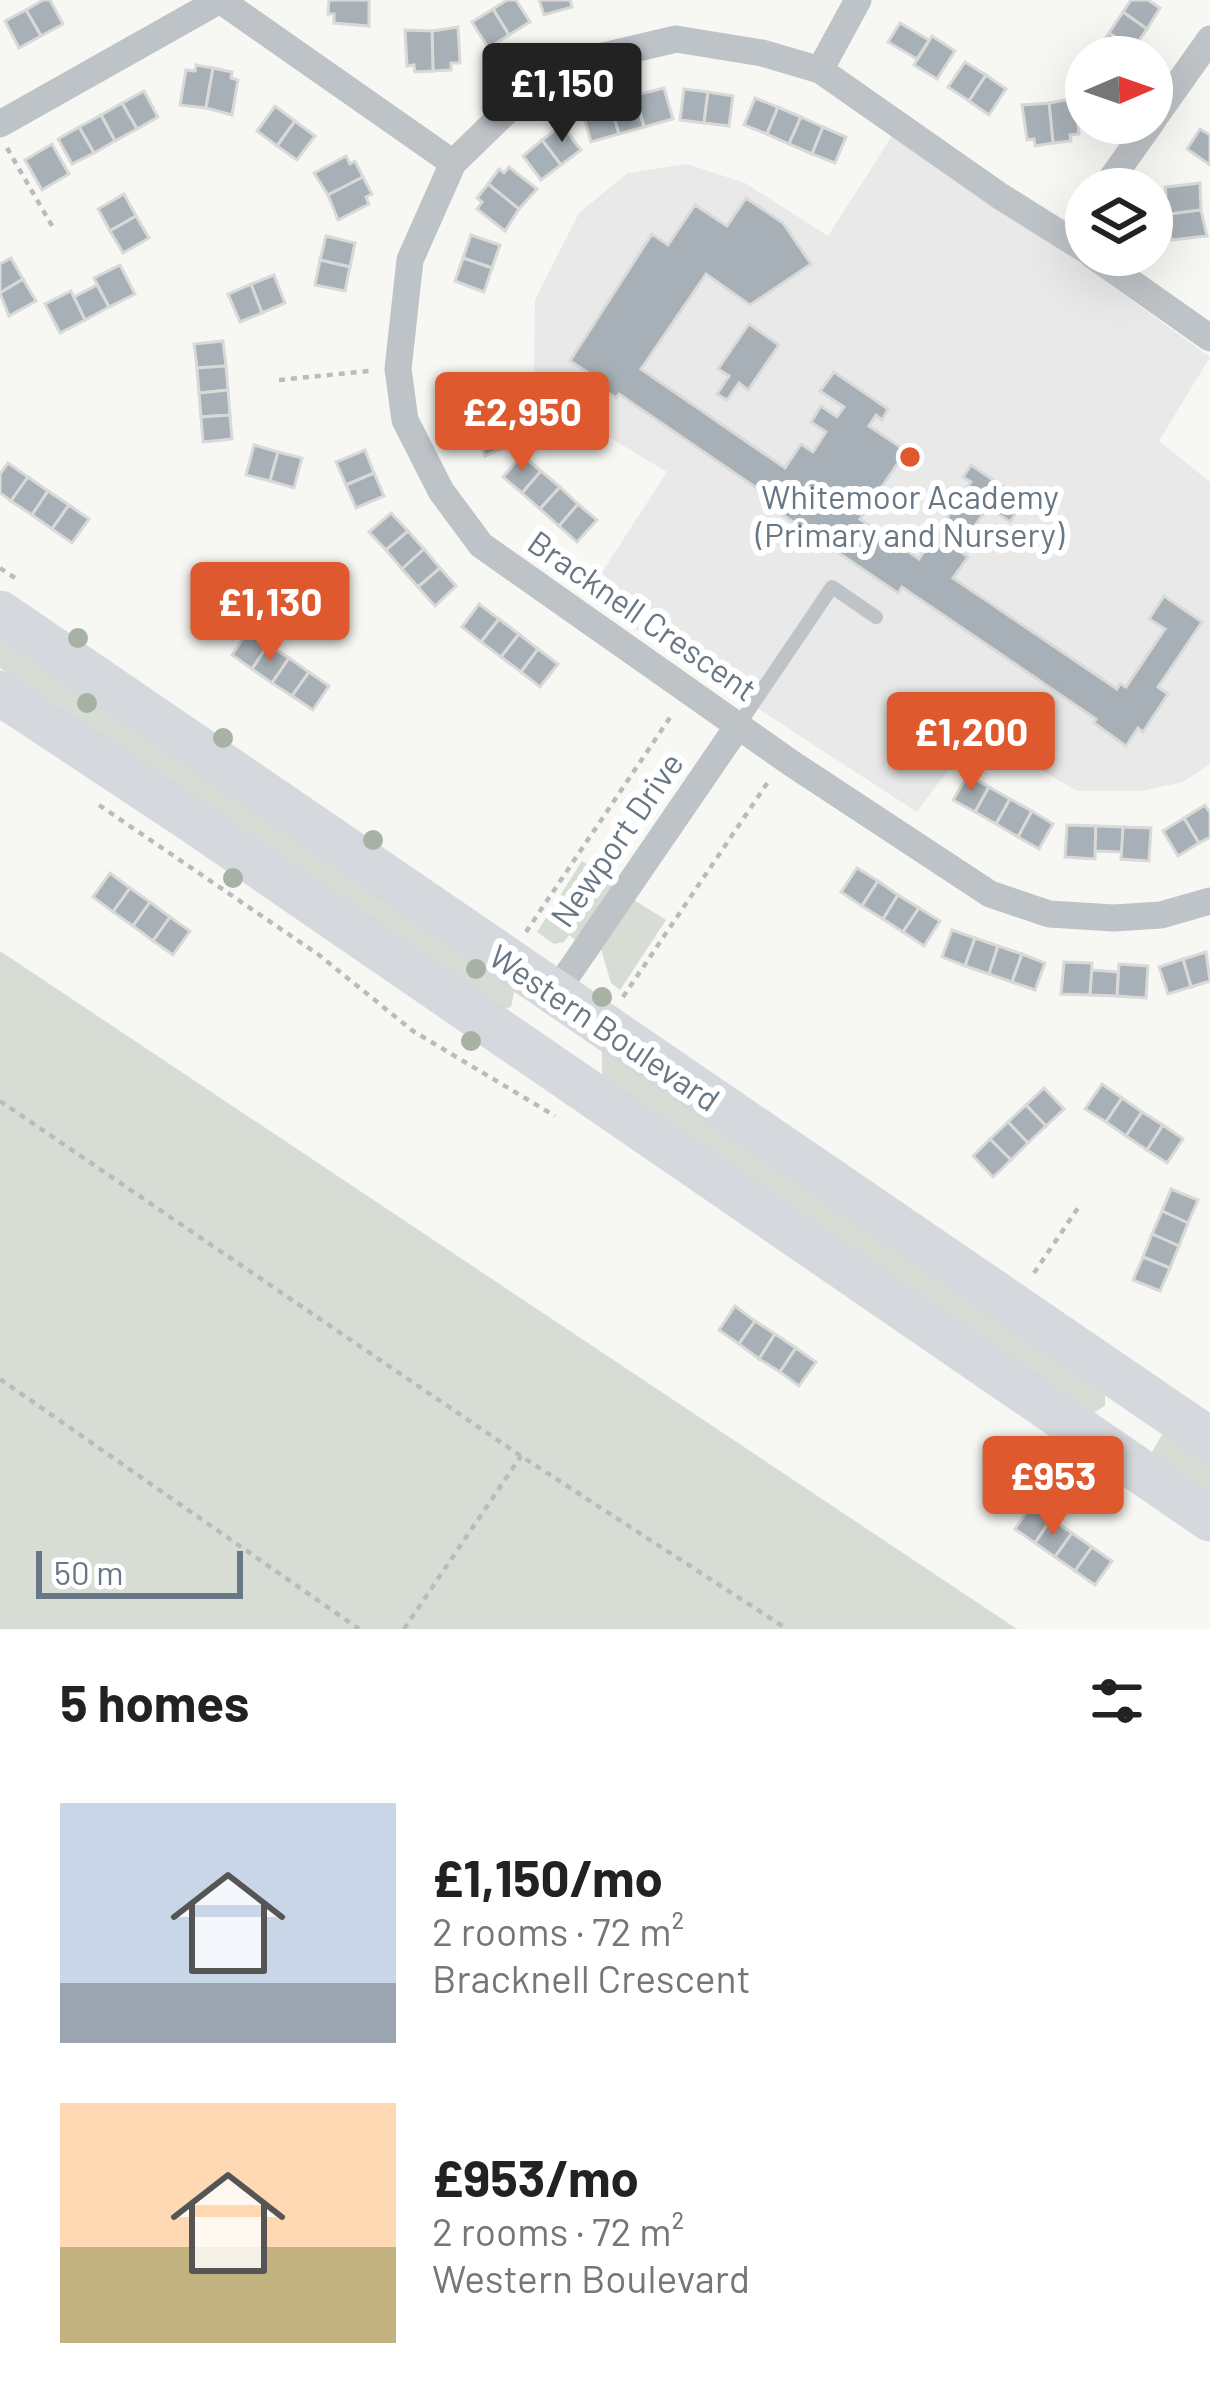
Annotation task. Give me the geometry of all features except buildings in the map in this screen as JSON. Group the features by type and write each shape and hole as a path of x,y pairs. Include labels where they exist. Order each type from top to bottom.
{"highway":[{"name":"Western Boulevard","path":"0,613 1210,1440"},
{"name":"Western Boulevard","path":"0,693 1210,1519"},
{"path":"514,1044 555,993"},
{"path":"1096,1439 1132,1387"}],"street":[{"path":"1,132 220,0 453,163"},
{"path":"820,70 858,0"},
{"name":"Bracknell Crescent","path":"1065,236 820,70 763,52 676,39 591,59 519,99 453,163 410,260 398,369 405,420 441,491 481,545 784,758 990,894 1049,914 1161,915 1210,901"},
{"path":"1173,91 1210,39"},
{"name":"Bracknell Crescent","path":"1122,276 1210,338"},
{"name":"Newport Drive","path":"555,993 738,726"}],"lane":[{"path":"738,726 832,587 876,617"}],"path":[{"path":"1,132 55,231"},
{"path":"279,380 398,369"},
{"path":"526,932 687,691"},
{"path":"622,998 784,758"},
{"path":"100,806 319,955 413,1031 556,1117"},
{"path":"0,1101 520,1456 787,1629"},
{"path":"1015,1306 1078,1208"},
{"path":"0,1379 359,1629"},
{"path":"404,1629 520,1456"}],"shaded area":[{"name":"Whitemoor Academy (Primary and Nursery)","path":"896,130 1065,252 1065,276 1098,276 1210,357 1159,441 1210,482 1210,764 1183,782 1141,791 1077,791 976,732 917,812 586,597 667,472 589,425 534,374 535,300 579,213 628,173 687,164 745,183 828,236"},
{"path":"0,634 515,988 511,1007 502,1009 356,915 70,712 0,668"},
{"path":"582,861 615,884 577,941 569,935 554,944 537,932"},
{"path":"634,900 666,920 620,990 611,983 601,949"},
{"path":"0,951 1017,1629 0,1629"},
{"path":"602,1045 1105,1386 1105,1406 1089,1415 602,1084"},
{"path":"1165,1430 1210,1461 1210,1499 1149,1457"}],"place":[{"name":"Whitemoor Academy (Primary and Nursery)","path":"910,457"}]}
